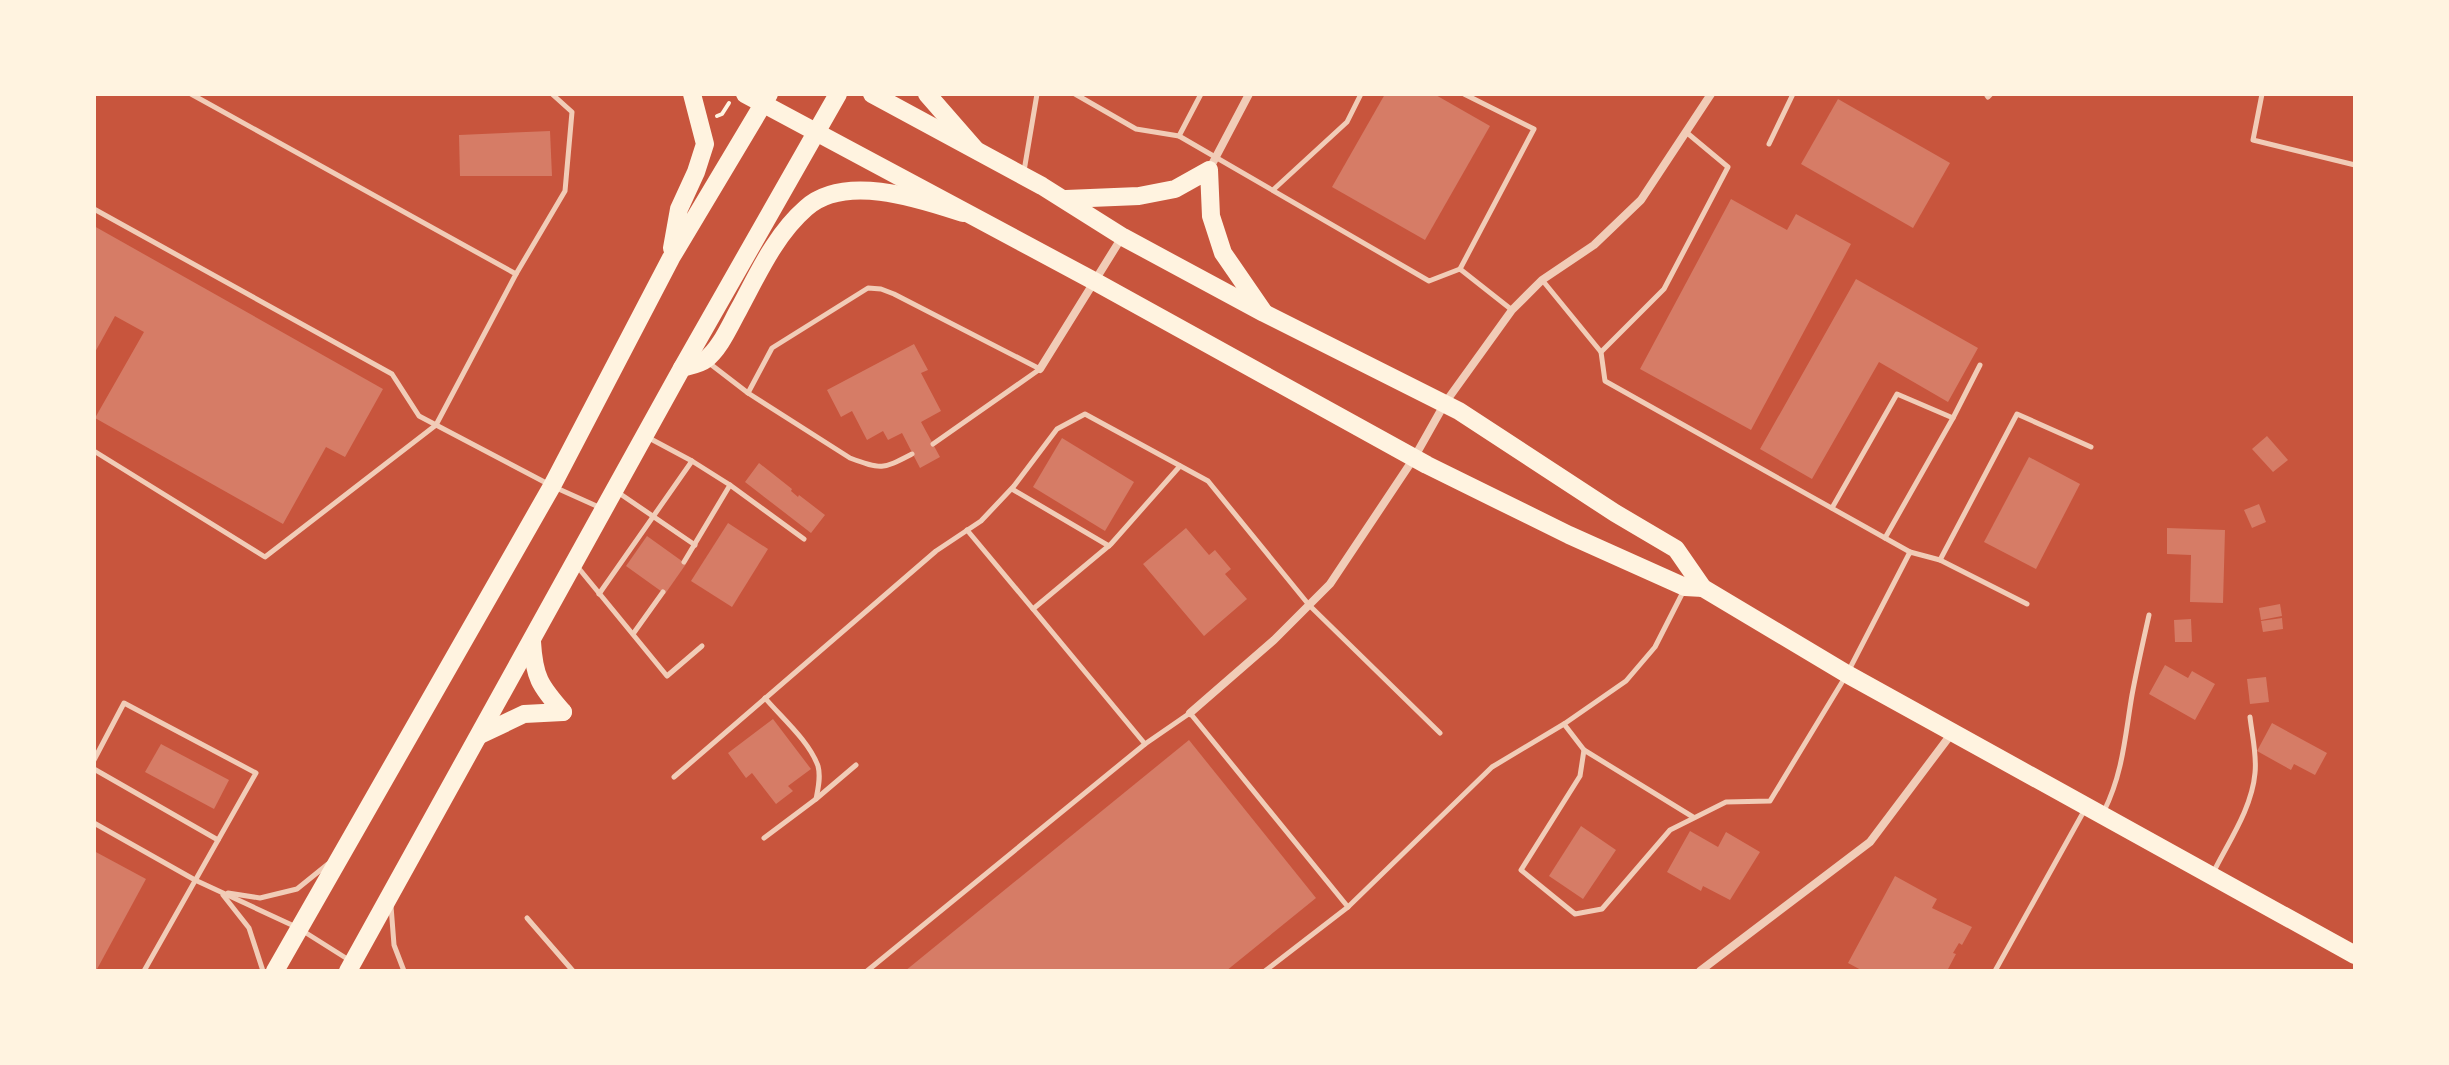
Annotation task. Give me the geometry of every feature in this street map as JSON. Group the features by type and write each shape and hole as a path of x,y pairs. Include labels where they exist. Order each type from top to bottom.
{"main road":[{"path":"671,258 679,209 705,144 692,94"},
{"path":"350,967 682,368 838,94"},
{"path":"872,94 1066,199 1123,237 1264,313 1445,403 1676,549 1694,588"},
{"path":"927,94 975,149"},
{"path":"737,97 766,99 815,133 1094,281 1421,462 1569,535 1694,588 2355,955"},
{"path":"275,971 552,486 671,258 766,99"},
{"path":"1066,199 1139,196 1175,189 1212,164"},
{"path":"1212,164 1211,216 1223,253 1264,313"},
{"path":"682,368 705,360 728,330 780,237 807,206 847,190 921,199 963,213"},
{"path":"480,735 524,714 563,712 539,685 533,666 532,642"}],"street":[{"path":"1212,164 1249,94"},
{"path":"1190,713 1274,640 1330,584 1421,462 1445,403 1512,310 1542,280 1594,245 1641,200 1711,94"},
{"path":"1040,369 1123,237"},
{"path":"1700,971 1870,842 1953,732"}],"lane":[{"path":"191,94 516,274"},
{"path":"94,451 265,557 436,425 516,274 565,191 572,112 552,94"},
{"path":"1023,176 1037,94"},
{"path":"1075,94 1136,129 1179,136 1212,164 1273,190 1429,281 1460,269 1534,129 1464,94"},
{"path":"1179,136 1201,94"},
{"path":"1273,190 1347,122 1361,94"},
{"path":"1769,144 1793,94"},
{"path":"2262,94 2253,140 2355,165"},
{"path":"1601,352 1664,289 1728,167 1686,132"},
{"path":"94,209 392,374 419,416 552,486 606,510"},
{"path":"1460,269 1512,310"},
{"path":"1542,280 1601,352 1605,381 1910,552 1940,560 2027,604"},
{"path":"748,393 772,348 868,288 881,289 1040,369 933,444"},
{"path":"705,360 748,393 850,458 884,468 912,454"},
{"path":"1885,538 1980,365"},
{"path":"1832,508 1897,394 1953,418"},
{"path":"674,777 936,551 981,521 1012,489 1057,429 1085,414 1208,481 1309,605 1440,733"},
{"path":"1940,560 2017,414 2091,447"},
{"path":"646,437 730,485 804,539"},
{"path":"599,594 692,461"},
{"path":"1033,609 1109,546 1180,466"},
{"path":"684,562 730,485"},
{"path":"1012,489 1109,546"},
{"path":"616,491 695,545"},
{"path":"967,530 1145,744"},
{"path":"1584,750 1580,776 1521,870 1575,914 1602,909 1670,830 1726,802 1770,801 1847,674 1910,552"},
{"path":"575,564 667,676 702,646"},
{"path":"1265,971 1348,907 1492,767 1564,724 1626,681 1655,647 1694,588"},
{"path":"633,634 663,592"},
{"path":"1995,971 2094,811 2116,787 2149,615"},
{"path":"765,698 803,741 818,766 820,781 816,799"},
{"path":"94,760 124,703 256,773 144,971"},
{"path":"867,971 1145,744 1190,713 1348,907"},
{"path":"2212,875 2253,787 2255,759 2250,717"},
{"path":"1564,724 1584,750 1694,818"},
{"path":"764,838 856,765"},
{"path":"94,769 219,840"},
{"path":"94,823 195,880 300,930 350,967"},
{"path":"220,891 260,898 297,889 345,851"},
{"path":"220,891 249,928 263,971"},
{"path":"391,895 394,945 404,971"},
{"path":"527,918 573,971"}],"path":[{"path":"713,117 722,114 737,97"}],"building":[{"path":"1385,94 1434,94 1490,126 1425,240 1332,187"},
{"path":"1838,99 1950,163 1913,228 1801,164"},
{"path":"550,131 552,176 460,176 459,135"},
{"path":"1731,199 1787,230 1796,214 1851,244 1751,430 1640,369"},
{"path":"94,226 383,389 345,457 326,447 283,524 95,418 144,332 115,316 94,354"},
{"path":"1856,279 1978,348 1948,402 1879,362 1812,479 1760,449"},
{"path":"914,344 928,370 921,373 941,411 921,422 940,457 920,468 902,433 888,440 883,431 867,440 852,411 841,417 827,390"},
{"path":"2267,436 2288,460 2273,472 2252,449"},
{"path":"1062,438 1134,482 1105,531 1033,487"},
{"path":"2029,457 2080,484 2036,569 1984,542"},
{"path":"759,463 798,497 825,515 811,533 745,482"},
{"path":"2259,504 2266,522 2252,528 2244,510"},
{"path":"728,523 768,549 732,607 691,581"},
{"path":"1186,528 1209,555 1215,550 1231,569 1225,574 1247,599 1204,636 1143,564"},
{"path":"2167,528 2225,530 2223,603 2190,602 2191,555 2167,554"},
{"path":"647,536 686,564 665,594 626,566"},
{"path":"2280,604 2282,616 2261,620 2259,608"},
{"path":"2282,618 2283,629 2263,632 2261,621"},
{"path":"2191,619 2192,642 2175,642 2174,620"},
{"path":"2165,665 2188,678 2192,671 2215,684 2195,720 2149,694"},
{"path":"2266,677 2269,702 2250,704 2247,679"},
{"path":"773,719 811,769 788,786 793,791 776,804 752,773 746,778 728,753"},
{"path":"2272,723 2327,753 2315,775 2294,764 2291,770 2257,751"},
{"path":"1189,740 1316,898 1226,971 905,971"},
{"path":"161,744 229,780 214,809 145,772"},
{"path":"1581,826 1616,850 1583,899 1549,876"},
{"path":"1690,831 1718,847 1726,832 1760,852 1730,900 1703,886 1701,891 1667,872"},
{"path":"94,851 146,879 96,971 94,971"},
{"path":"1895,876 1937,899 1932,908 1972,927 1962,945 1959,943 1953,953 1956,954 1947,971 1863,971 1848,963"}]}
